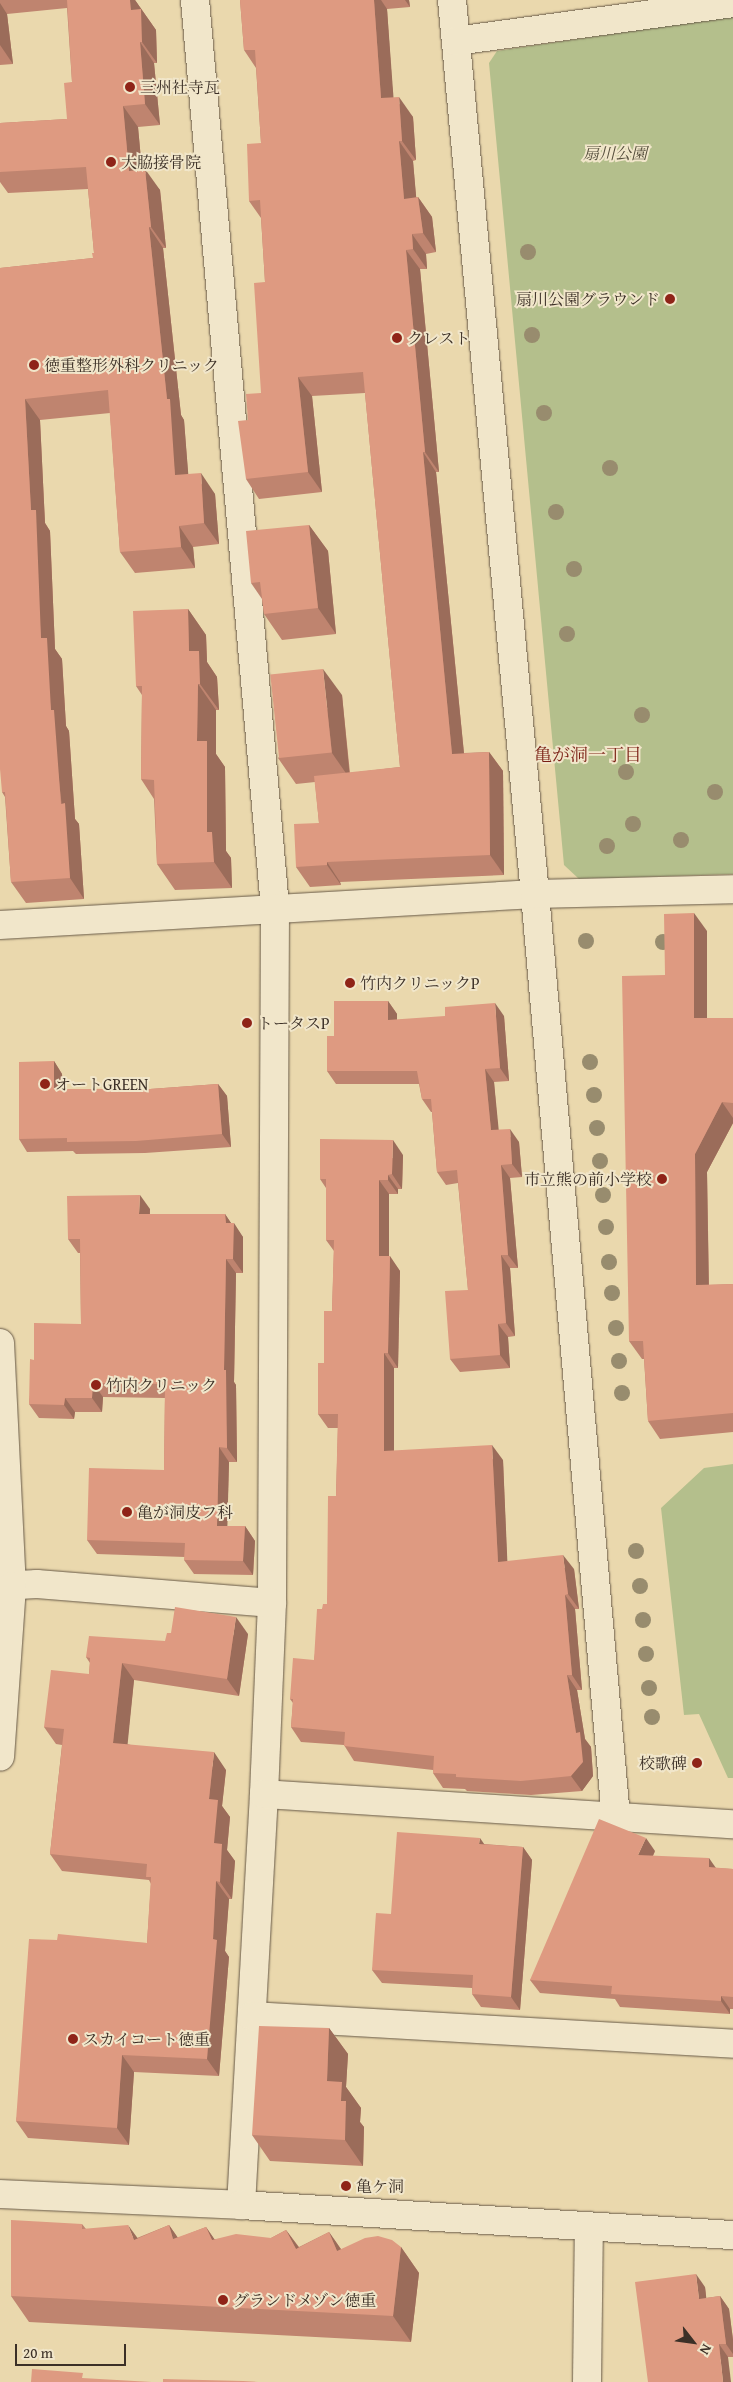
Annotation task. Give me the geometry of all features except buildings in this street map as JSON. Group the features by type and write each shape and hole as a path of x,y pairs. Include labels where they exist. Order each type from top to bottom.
{"street":[{"path":"195,0 275,908 272,1603 264,1794 241,2205"},
{"path":"452,0 535,894 616,1818"},
{"path":"456,41 733,3"},
{"path":"0,925 535,894 733,889"},
{"path":"0,1343 6,1586 0,1757"},
{"path":"6,1586 37,1584 272,1603"},
{"path":"264,1794 733,1824"},
{"path":"252,2016 733,2044"},
{"path":"0,2194 241,2205 733,2236"},
{"path":"587,2382 588,2227"}],"green space":[{"name":"扇川公園","path":"733,16 733,874 579,879 564,865 489,63 497,51"},
{"path":"733,1464 733,1778 728,1778 699,1714 684,1715 661,1508 704,1468"}],"place":[{"name":"三州社寺瓦","path":"130,87"},
{"name":"大脇接骨院","path":"111,162"},
{"name":"扇川公園グラウンド","path":"670,299"},
{"name":"クレスト","path":"397,338"},
{"name":"徳重整形外科クリニック","path":"34,365"},
{"name":"竹内クリニックP","path":"350,983"},
{"name":"トータスP","path":"247,1023"},
{"name":"オートGREEN","path":"45,1084"},
{"name":"市立熊の前小学校","path":"662,1179"},
{"name":"竹内クリニック","path":"96,1385"},
{"name":"亀が洞皮フ科","path":"127,1512"},
{"name":"校歌碑","path":"697,1763"},
{"name":"スカイコート徳重","path":"73,2039"},
{"name":"亀ケ洞","path":"346,2186"},
{"name":"グランドメゾン徳重","path":"223,2300"}],"district":[{"name":"亀が洞一丁目","path":"588,755"}]}
